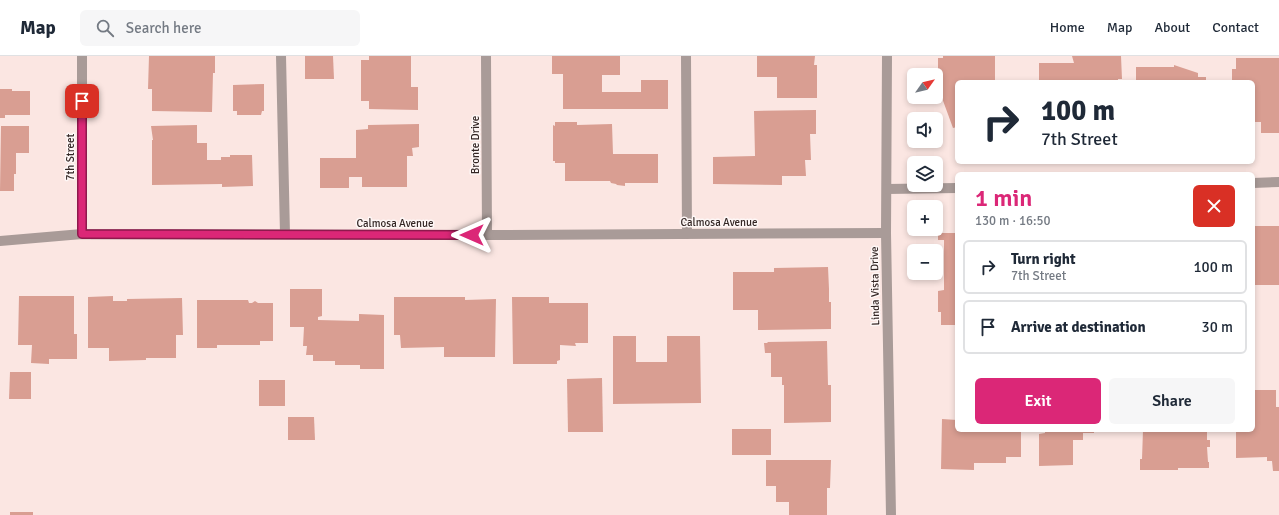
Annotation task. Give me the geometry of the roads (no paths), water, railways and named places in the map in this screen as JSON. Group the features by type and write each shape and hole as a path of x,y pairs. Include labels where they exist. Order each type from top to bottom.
{"street":[{"name":"7th Street","path":"82,56 82,234"},
{"path":"281,56 285,234"},
{"name":"Bronte Drive","path":"486,56 487,235"},
{"path":"686,56 687,234"},
{"name":"Linda Vista Drive","path":"887,56 886,233 890,515"},
{"path":"1255,183 1279,182"},
{"path":"887,189 955,188"},
{"name":"Calmosa Avenue","path":"0,241 82,234 487,235 886,233"}]}
